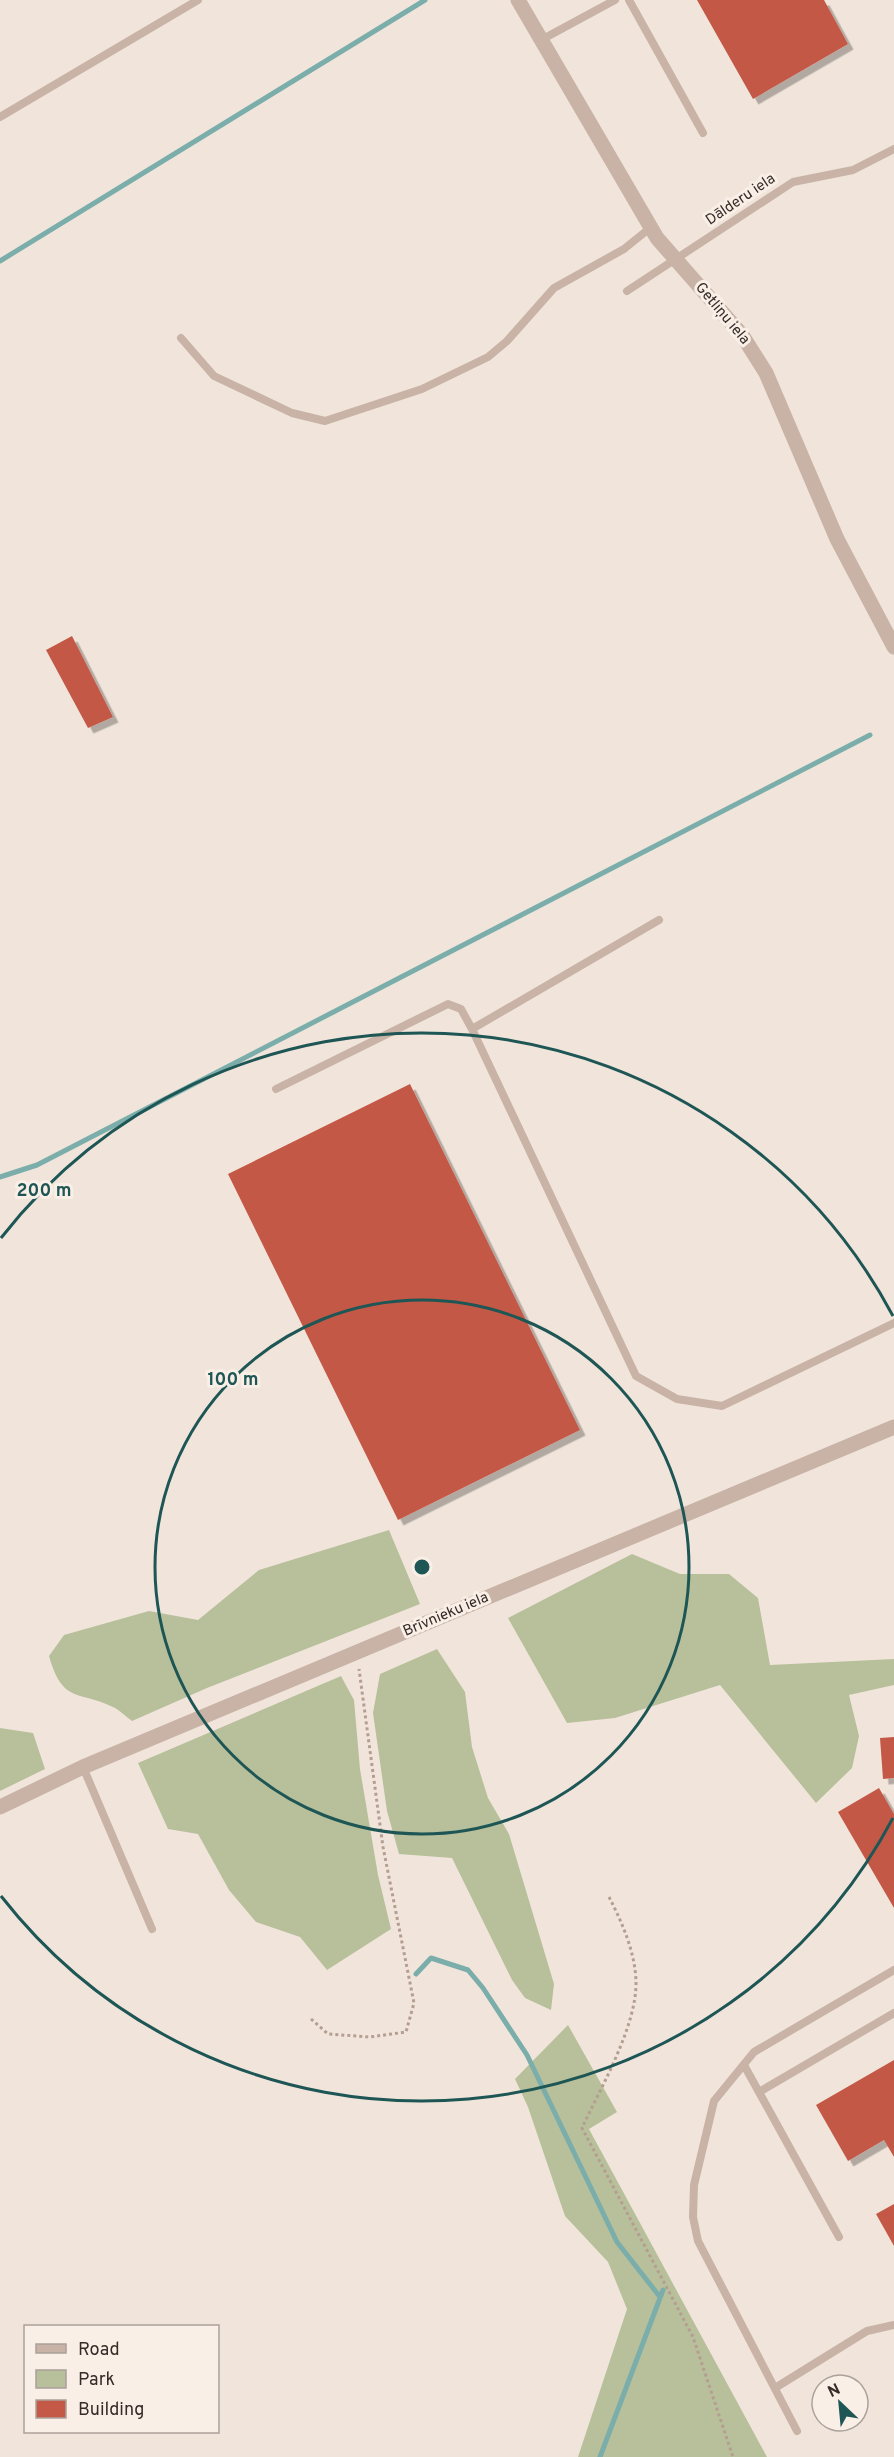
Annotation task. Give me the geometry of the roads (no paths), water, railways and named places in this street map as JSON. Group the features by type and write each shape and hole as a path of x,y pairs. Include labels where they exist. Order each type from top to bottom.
{"street":[{"name":"Getliņu iela","path":"518,0 650,228 742,335 766,373 837,539 894,647"},
{"name":"Brīvnieku iela","path":"0,1807 83,1767 894,1427"}],"lane":[{"path":"0,117 198,0"},
{"path":"541,40 615,0"},
{"path":"629,0 703,133"},
{"name":"Dālderu iela","path":"627,291 676,261 793,182 853,170 894,149"},
{"path":"181,338 214,376 292,412 324,421 422,389 463,372 488,357 507,340 554,288 624,249 650,228"},
{"path":"472,1029 659,920"},
{"path":"276,1089 448,1004 461,1009 636,1376 677,1399 722,1406 894,1323"},
{"path":"83,1767 152,1929"},
{"path":"797,2432 698,2241 693,2217 694,2186 714,2101 754,2052 894,1970"},
{"path":"759,2092 894,2013"},
{"path":"744,2065 839,2237"},
{"path":"775,2388 867,2331 894,2325"}],"waterway":[{"path":"0,261 425,0"},
{"path":"0,1177 37,1165 870,735"},
{"path":"416,1974 431,1958 468,1970 483,1988 527,2055 617,2242 660,2297"},
{"path":"600,2457 663,2290"}]}
